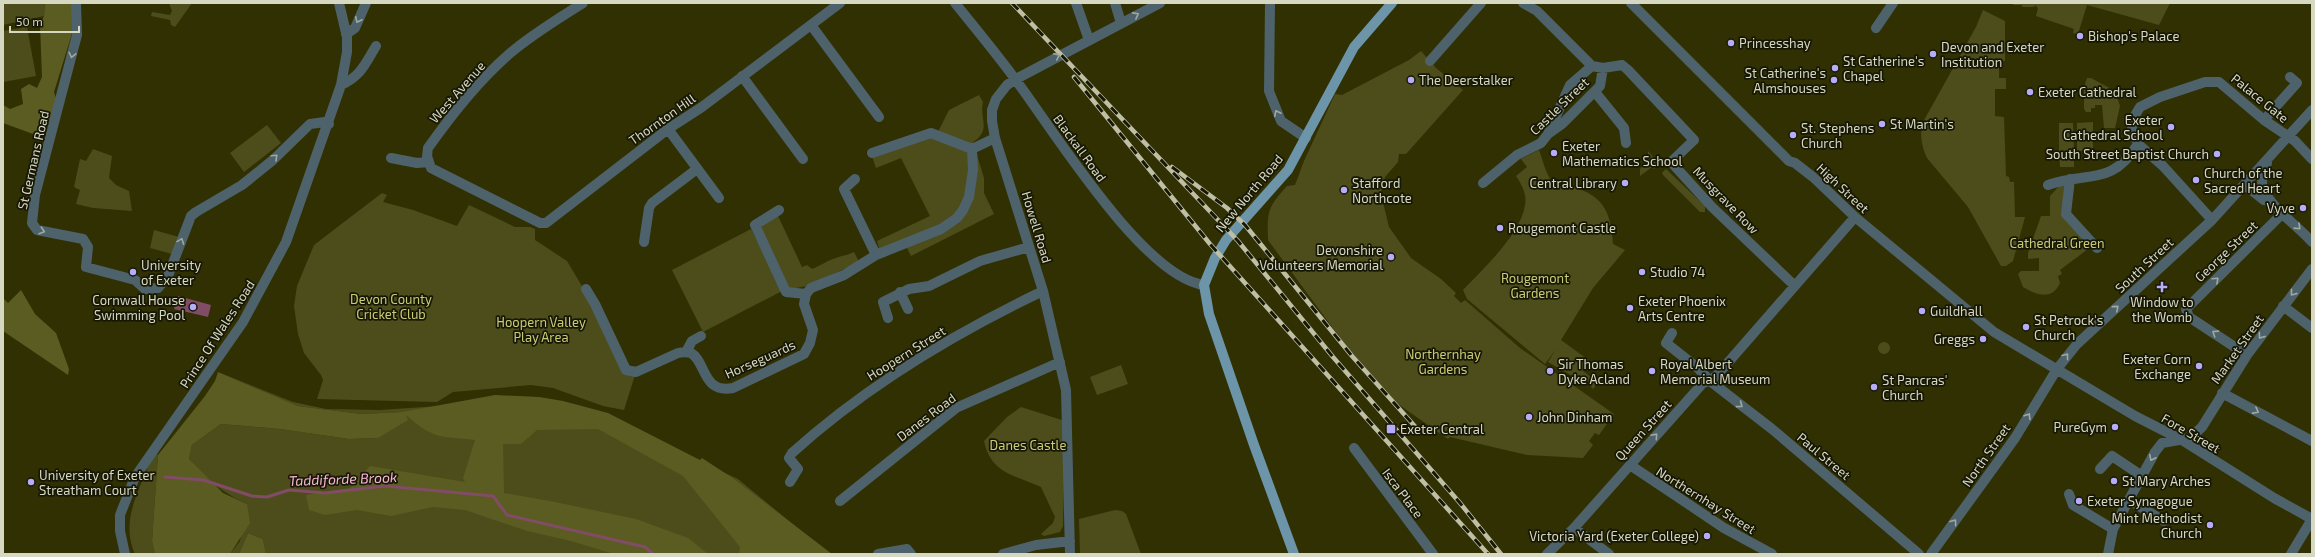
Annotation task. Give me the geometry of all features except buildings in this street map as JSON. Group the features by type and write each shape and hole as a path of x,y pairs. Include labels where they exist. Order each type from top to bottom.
{"main road":[{"name":"New North Road","path":"1294,554 1213,327 1204,285 1208,273 1226,240 1255,205 1288,170 1354,47 1392,3"}],"street":[{"name":"St Germans Road","path":"76,3 77,35 36,195 32,223 37,230 83,239 88,247 86,266 135,280 145,289 158,288 168,276 191,216 242,184 273,160 310,124 321,122 329,124"},
{"name":"Prince Of Wales Road","path":"125,554 120,531 120,515 128,490 160,440 190,401 256,300 286,242 304,186 329,124 341,85 347,52 346,34 339,3"},
{"path":"346,34 355,28 366,3"},
{"name":"West Avenue","path":"428,162 428,148 470,93 508,55 538,32 583,3"},
{"name":"Thornton Hill","path":"428,162 431,168 540,223 546,223 668,129 702,107 840,3"},
{"name":"Blackall Road","path":"955,3 1016,79 1063,148 1128,231 1174,272 1192,282 1204,285"},
{"path":"1076,3 1085,42"},
{"path":"1115,3 1121,23"},
{"name":"Howell Road","path":"1070,554 1068,418 1066,390 1043,291 995,138 991,116 994,104 1007,85 1033,69 1160,3"},
{"path":"1270,3 1269,91 1281,121 1306,138"},
{"path":"1430,61 1481,3"},
{"path":"1523,3 1537,11 1592,66 1603,68"},
{"name":"High Street","path":"1631,3 1789,160 1813,176 1855,217 1994,332 2057,369"},
{"path":"1876,28 1892,3"},
{"path":"811,25 879,117"},
{"path":"341,85 354,79 360,73 376,46"},
{"name":"Musgrave Row","path":"1603,68 1622,65 1694,140 1670,162 1752,247 1795,286"},
{"path":"1548,134 1570,85 1592,66"},
{"name":"Castle Street","path":"1483,183 1517,155 1541,143 1548,134 1562,124 1595,92 1602,81 1603,68"},
{"path":"742,76 803,159"},
{"path":"2264,120 2297,83 2290,77"},
{"name":"Palace Gate","path":"2138,144 2132,129 2134,117 2140,107 2160,97 2205,82 2219,82 2264,120 2289,138 2296,141 2312,159"},
{"path":"1595,92 1624,128 1626,143"},
{"name":"South Street","path":"2057,369 2076,344 2212,220 2289,138 2312,110"},
{"path":"668,129 719,198"},
{"path":"872,153 931,133 972,148 995,138"},
{"path":"2048,185 2070,179 2102,176 2110,172 2132,153 2138,144 2163,166 2212,220"},
{"path":"779,210 755,225 786,292 806,294 811,288 844,275 876,255 941,228 957,218 963,210 969,197 973,170 972,148"},
{"path":"391,158 428,162"},
{"path":"2267,161 2262,182 2263,188 2271,201 2312,242"},
{"path":"644,242 647,215 652,203 697,169"},
{"path":"856,179 844,189 876,255"},
{"path":"2070,179 2066,214 2097,248"},
{"path":"2247,182 2262,182"},
{"path":"2247,182 2264,200 2271,201"},
{"name":"George Street","path":"2247,355 2189,317 2186,309 2187,306 2253,245 2283,213"},
{"name":"Queen Street","path":"1547,554 1574,528 1703,383 1710,381 1855,217"},
{"path":"888,318 883,302 900,292 915,287 929,286 980,261 1029,247"},
{"name":"Market Street","path":"2108,554 2113,529 2155,452 2162,444 2182,440 2194,435 2202,427 2247,355 2312,269"},
{"path":"586,289 595,304 626,370 636,372 643,370 678,352 686,352 692,341 701,336"},
{"name":"Hoopern Street","path":"790,482 798,469 789,458 792,453 826,424 897,371 1004,309 1043,291"},
{"path":"900,292 908,309"},
{"name":"Horseguards","path":"686,352 694,357 706,378 712,383 727,390 797,359 804,354 812,336 813,324 804,304 806,294"},
{"path":"2283,306 2312,328"},
{"name":"Paul Street","path":"1672,333 1666,343 1699,369 1710,381 1772,429 1919,554"},
{"name":"Danes Road","path":"840,501 956,408 1060,362"},
{"name":"Fore Street","path":"2057,369 2135,416 2182,440 2312,519"},
{"name":"North Street","path":"1931,554 2015,438 2057,369"},
{"path":"2222,393 2312,441"},
{"name":"Isca Place","path":"1354,448 1433,554"},
{"path":"2100,470 2112,456 2142,476"},
{"name":"Northernhay Street","path":"1630,465 1724,528 1772,554"},
{"path":"2069,494 2073,505 2113,529"},
{"path":"2129,500 2164,521"},
{"path":"2291,554 2312,519"},
{"path":"1574,528 1609,554"},
{"path":"1003,554 1036,545 1070,541"},
{"path":"878,554 907,548 911,554"}],"green space":[{"path":"3,3 45,3 44,16 3,25"},
{"path":"169,3 192,3 175,27 171,25 170,20 151,16 152,12 170,15 172,11"},
{"path":"2014,3 2170,3 2159,25 2087,5 2078,34 2073,33 2074,29 2036,16 2038,8 2035,5 2034,7 2022,7 2022,5 2013,5"},
{"name":"Cathedral Green","path":"1983,10 2005,21 2005,61 1999,61 1999,78 2006,78 2006,89 1995,89 1995,116 2004,117 2006,176 2009,177 2010,182 2014,182 2015,217 2025,217 2013,261 2006,266 2001,266 1968,207 1927,158 1922,145 1921,136 1923,122 1976,27"},
{"path":"27,27 36,76 3,82 3,31"},
{"name":"Northernhay Gardens","path":"1421,51 1436,68 1463,90 1406,154 1399,154 1398,162 1385,177 1381,194 1389,227 1411,258 1441,279 1456,293 1454,296 1461,303 1465,300 1520,348 1614,414 1599,435 1595,433 1589,441 1593,445 1583,458 1527,455 1450,437 1448,439 1398,404 1379,383 1346,346 1268,240 1268,222 1272,205 1287,186 1295,185 1304,161 1335,94 1342,95 1409,60"},
{"path":"2087,78 2091,78 2115,91 2120,106 2115,128 2104,128 2102,105 2095,105 2095,108 2091,108 2091,112 2086,112 2084,109 2084,87"},
{"path":"979,95 983,102 982,108 984,124 979,138 973,142 984,178 984,193 994,214 911,256 904,242 885,250 879,248 877,241 930,216 901,158 876,168 872,156 938,132 949,110"},
{"path":"2093,122 2093,151 2077,151 2077,123"},
{"path":"2059,123 2073,123 2074,151 2059,151"},
{"path":"267,125 281,143 244,172 230,153"},
{"path":"93,149 112,156 109,178 116,185 129,191 132,211 93,208 76,204 80,190 74,187 80,159 86,161"},
{"name":"Rougemont Gardens","path":"1539,150 1547,172 1554,184 1583,190 1599,200 1608,214 1613,244 1625,250 1593,288 1561,340 1590,361 1582,370 1598,383 1593,389 1587,381 1583,382 1548,362 1556,349 1545,364 1467,299 1463,290 1490,262 1516,228 1522,216 1525,205 1524,190 1516,176 1527,167 1521,159"},
{"path":"1648,151 1659,164 1654,169 1652,167 1640,176 1640,169 1648,160"},
{"path":"2059,153 2074,153 2074,167 2060,167"},
{"path":"1666,169 1705,206 1705,212 1700,212 1663,175 1662,173"},
{"name":"Cathedral Green","path":"2059,186 2065,186 2063,215 2092,246 2060,270 2062,274 2058,276 2060,283 2057,289 2043,295 2023,287 2018,274 2021,271 2039,271 2039,258 2028,259 2028,253 2041,216 2050,216 2050,196"},
{"name":"Devon County Cricket Club","path":"382,193 387,195 383,202 413,210 457,226 469,205 515,227 530,227 535,229 535,240 567,261 635,375 624,410 603,406 553,388 531,385 453,392 437,402 317,399 323,380 321,375 304,353 298,334 294,306 297,286 314,245"},
{"path":"778,216 802,267 807,265 812,269 833,259 854,252 859,262 807,286 791,289 785,285 761,230 763,223"},
{"path":"751,229 782,291 703,332 672,270"},
{"path":"154,230 179,237 172,254 150,248"},
{"path":"1882,342 1886,342 1890,348 1886,354 1882,354 1878,350 1878,346"},
{"path":"1121,365 1128,384 1097,395 1090,377"},
{"path":"218,372 293,402 326,409 380,410 469,404 627,427 738,479 829,554 266,554 263,539 248,533 239,554 230,554 240,541 247,504 222,490 196,467 189,459 192,445 221,424 280,429 349,439 378,438 404,412 361,414 298,406"},
{"name":"Danes Castle","path":"1021,407 1065,421 1063,526 1060,532 1044,536 1041,534 1053,523 1055,517 1041,487 1013,476 998,467 987,452 984,441 1007,417"},
{"path":"156,454 158,455 152,541 155,554 135,554 129,530 130,518 136,495 150,461"},
{"path":"1115,510 1122,511 1126,514 1141,554 1080,554 1079,519"}],"shaded area":[{"path":"45,3 74,3 74,27 54,92 57,102 45,131 33,134 3,123 3,105 10,109 23,104 21,89 29,84 37,88 42,77 40,24 44,16"},
{"path":"21,290 35,314 56,333 69,369 68,375 3,331 3,298 8,303"},
{"name":"Cornwall House Swimming Pool","path":"178,296 211,305 208,317 174,309"},
{"path":"218,372 298,406 361,414 402,412 495,395 539,397 563,401 608,413 700,460 702,458 734,479 832,554 739,554 740,547 683,476 598,429 537,430 521,444 503,444 504,493 636,519 688,538 708,554 614,554 571,541 527,531 465,510 433,507 391,516 357,510 325,515 309,510 306,495 350,488 370,466 465,482 463,478 475,440 445,437 431,433 406,415 408,420 378,438 349,439 280,429 221,424 192,445 189,459 223,493 247,504 250,523 230,554 155,554 152,541 158,455 205,396 215,381"},
{"path":"248,533 263,539 266,554 239,554"}],"waterway":[{"name":"Taddiforde Brook","path":"165,477 203,480 252,496 267,497 289,490 325,493 385,486 493,496 507,515 645,547 653,554"}],"railway":[{"path":"1012,3 1238,241 1333,357 1460,503 1501,554"},
{"path":"1074,77 1210,244 1488,554"},
{"path":"1172,167 1227,208 1245,225 1352,356 1420,432"}],"place":[{"name":"Bishop's Palace","path":"2080,36"},
{"name":"Princesshay","path":"1731,43"},
{"name":"Devon and Exeter Institution","path":"1933,54"},
{"name":"St Catherine's Chapel","path":"1835,68"},
{"name":"The Deerstalker","path":"1411,80"},
{"name":"St Catherine's Almshouses","path":"1834,80"},
{"name":"Exeter Cathedral","path":"2030,92"},
{"name":"St Martin's","path":"1882,124"},
{"name":"Exeter Cathedral School","path":"2171,127"},
{"name":"St. Stephens Church","path":"1793,135"},
{"name":"Exeter Mathematics School","path":"1554,153"},
{"name":"South Street Baptist Church","path":"2217,154"},
{"name":"Church of the Sacred Heart","path":"2196,180"},
{"name":"Central Library","path":"1625,183"},
{"name":"Stafford Northcote","path":"1344,190"},
{"name":"Vyve","path":"2303,208"},
{"name":"Rougemont Castle","path":"1500,228"},
{"name":"Devonshire Volunteers Memorial","path":"1391,257"},
{"name":"University of Exeter","path":"133,272"},
{"name":"Studio 74","path":"1642,272"},
{"name":"Window to the Womb","path":"2162,287"},
{"name":"Cornwall House Swimming Pool","path":"193,307"},
{"name":"Exeter Phoenix Arts Centre","path":"1630,308"},
{"name":"Guildhall","path":"1922,311"},
{"name":"St Petrock's Church","path":"2026,327"},
{"name":"Greggs","path":"1983,339"},
{"name":"Exeter Corn Exchange","path":"2199,366"},
{"name":"Sir Thomas Dyke Acland","path":"1550,371"},
{"name":"Royal Albert Memorial Museum","path":"1652,371"},
{"name":"St Pancras' Church","path":"1874,387"},
{"name":"John Dinham","path":"1529,417"},
{"name":"PureGym","path":"2115,427"},
{"name":"Exeter Central","path":"1391,429"},
{"name":"St Mary Arches","path":"2114,481"},
{"name":"University of Exeter Streatham Court","path":"31,482"},
{"name":"Exeter Synagogue","path":"2079,501"},
{"name":"Mint Methodist Church","path":"2210,525"},
{"name":"Victoria Yard (Exeter College)","path":"1707,536"}],"park label":[{"name":"Hoopern Valley Play Area","path":"541,330"}]}
